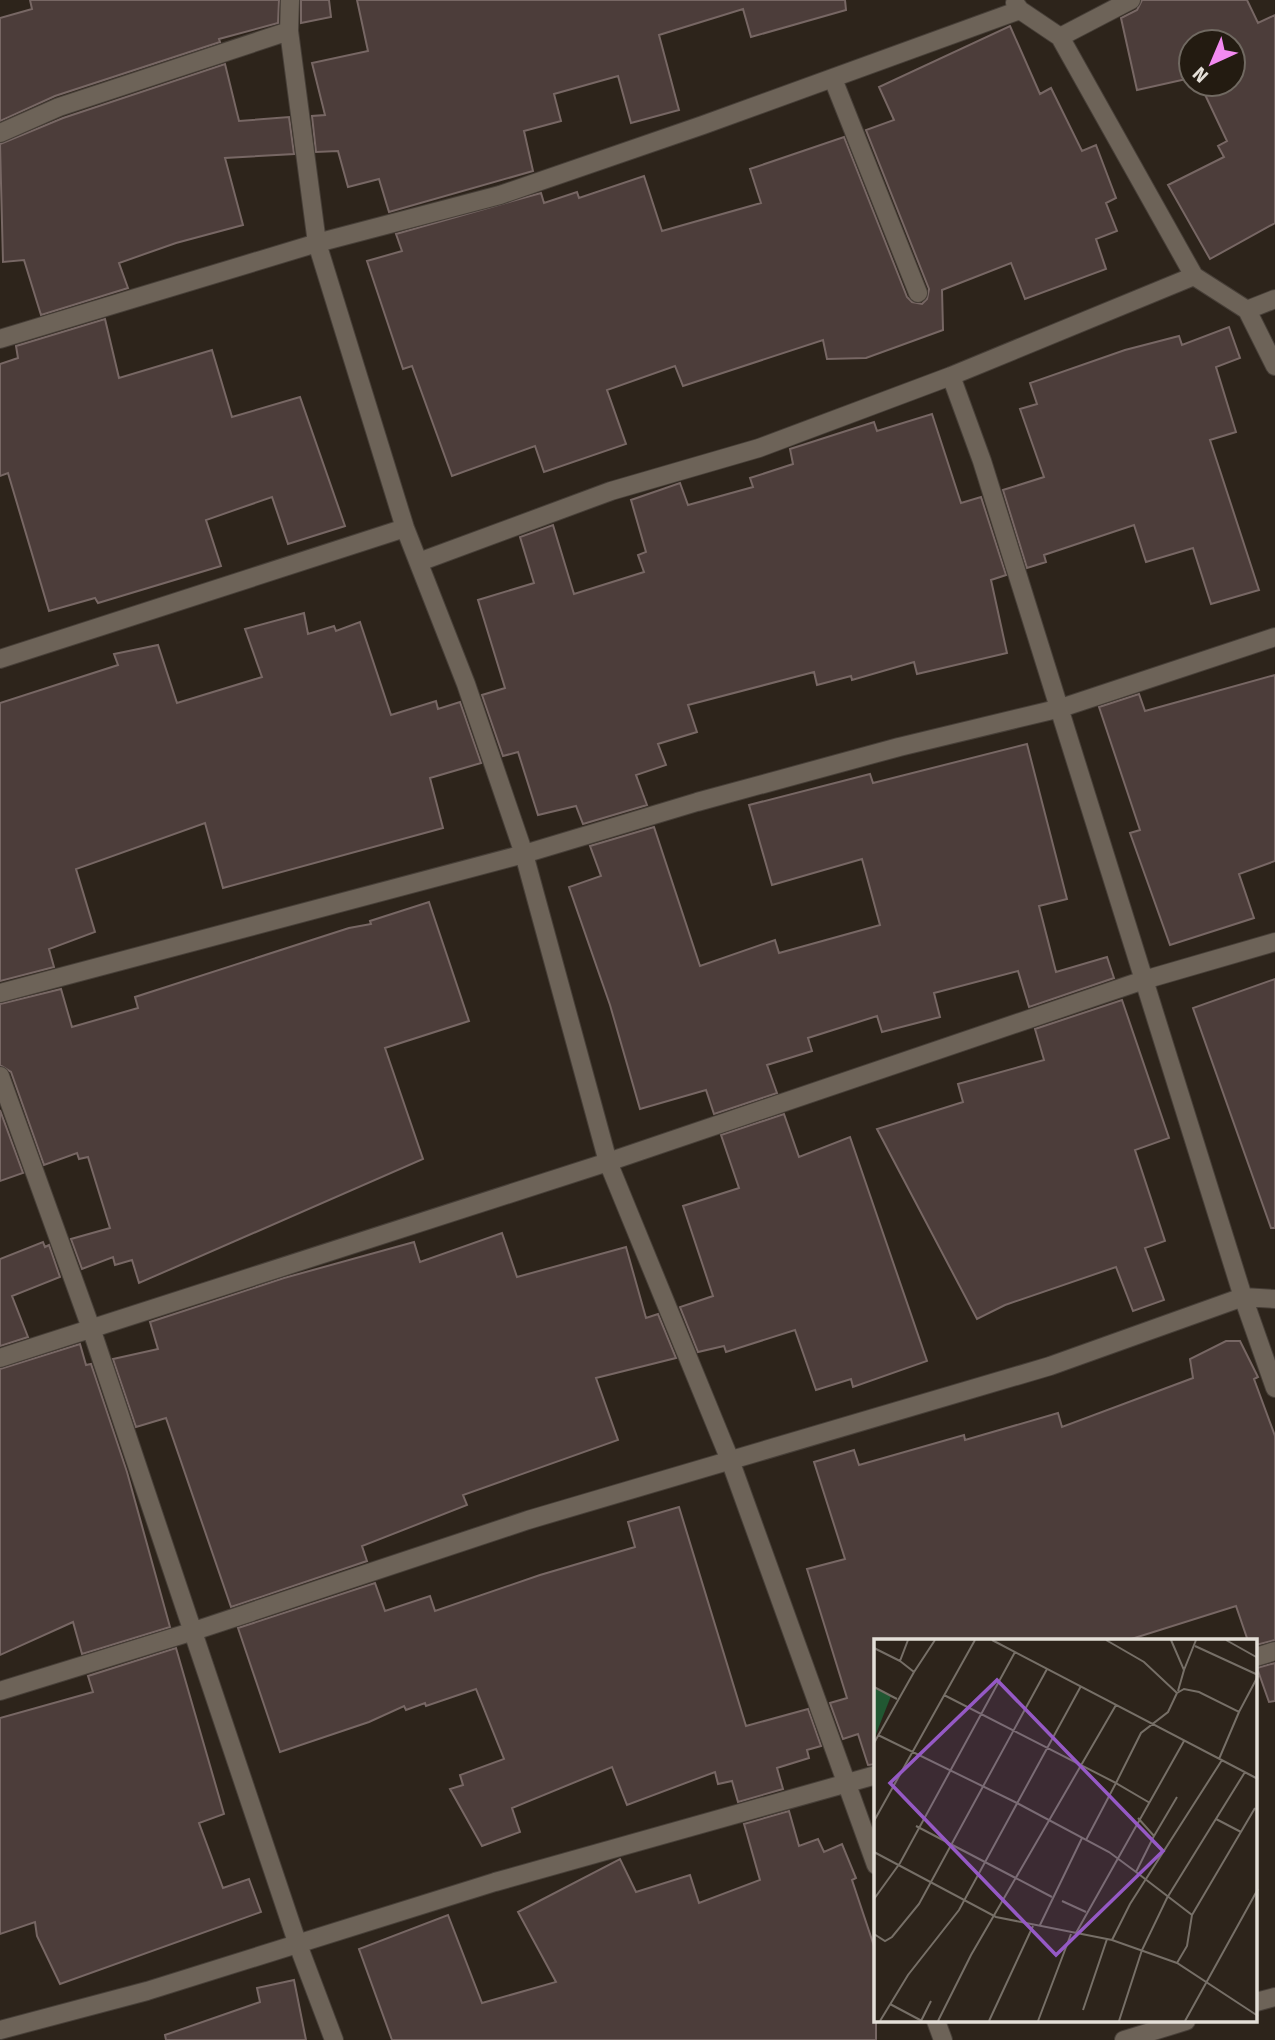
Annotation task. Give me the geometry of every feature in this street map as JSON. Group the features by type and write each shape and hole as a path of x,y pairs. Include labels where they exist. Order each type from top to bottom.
{"street":[{"path":"290,0 289,31 317,243 405,528 466,684 524,854 608,1162 730,1460 874,1860"},
{"path":"1060,37 1131,0"},
{"path":"0,339 317,243 500,194 833,79 1017,5 1060,37 1194,275 1247,310 1275,366"},
{"path":"0,133 59,107 289,31"},
{"path":"833,79 918,293"},
{"path":"419,562 611,491 759,448 951,376 1194,275"},
{"path":"1247,310 1275,299"},
{"path":"951,376 982,461 1243,1297 1275,1388"},
{"path":"0,659 405,528"},
{"path":"0,993 524,854 697,802 899,747 1061,708 1275,637"},
{"path":"0,1358 92,1331 608,1162 1144,980 1275,942"},
{"path":"0,1076 92,1331 297,1942 334,2040"},
{"path":"0,1691 194,1631 528,1520 1050,1366 1243,1297 1275,1298"},
{"path":"1258,1656 1275,1651"},
{"path":"0,2030 147,1991 495,1882 874,1775"},
{"path":"1258,2001 1275,1997"},
{"path":"936,2022 943,2040"},
{"path":"1124,2040 1183,2022"}],"building":[{"path":"30,0 279,0 278,23 219,39 220,42 55,96 0,121 0,18 32,9"},
{"path":"301,0 329,0 331,17 301,23"},
{"path":"357,0 845,0 846,10 751,37 743,9 659,35 679,110 631,123 618,76 554,94 561,121 524,131 533,171 389,212 379,179 348,187 338,151 316,152 312,116 325,115 312,63 368,51"},
{"path":"1142,0 1247,0 1258,23 1275,15 1275,223 1210,259 1168,185 1224,157 1218,146 1227,141 1207,98 1247,98 1247,28 1177,28 1177,81 1137,90 1121,18 1137,10"},
{"path":"1010,26 1040,94 1051,88 1082,151 1096,145 1116,198 1106,203 1117,231 1096,239 1106,269 1025,299 1011,263 942,290 943,330 866,358 827,359 823,340 683,386 675,366 607,390 626,444 544,472 535,446 452,476 412,366 403,369 367,261 402,251 396,234 541,193 544,203 577,192 579,198 644,176 662,231 761,203 750,169 844,137 907,297 912,302 922,304 927,299 929,289 866,130 894,120 879,87"},
{"path":"225,64 239,121 289,117 294,154 225,158 243,225 176,243 119,263 128,288 41,315 24,260 3,262 0,144 63,118"},
{"path":"105,319 119,378 212,350 232,417 300,397 345,526 288,544 272,497 206,520 221,566 98,603 95,598 49,611 8,473 0,476 0,364 18,358 16,346"},
{"path":"1229,327 1240,358 1216,367 1236,432 1210,440 1259,590 1211,604 1193,548 1146,562 1134,525 1044,555 1046,562 1027,568 1003,490 1044,477 1020,409 1037,404 1030,383 1125,350 1179,336 1182,345"},
{"path":"932,414 961,503 981,497 1006,575 991,580 1007,653 917,674 914,662 852,680 851,676 817,685 814,672 688,705 697,732 658,744 666,765 636,775 647,805 583,824 576,806 538,815 518,752 503,756 482,695 505,688 478,600 534,583 520,537 553,525 574,594 644,572 638,555 646,552 631,500 680,483 688,505 753,487 750,478 793,464 790,449 874,422 877,431"},
{"path":"304,613 308,634 334,626 336,631 360,622 391,715 436,701 438,709 460,702 481,763 430,778 443,828 223,888 205,823 76,869 95,932 49,949 54,967 0,981 0,703 118,665 114,654 158,645 177,703 262,677 245,629"},
{"path":"1275,675 1275,861 1239,874 1254,918 1170,945 1130,833 1140,830 1099,707 1139,694 1145,711"},
{"path":"1027,744 1067,899 1039,906 1056,972 1107,957 1114,978 1029,1007 1018,971 934,993 940,1017 882,1032 877,1016 808,1038 812,1051 767,1065 777,1093 714,1114 706,1090 640,1109 610,1005 569,887 601,876 590,846 654,827 700,966 775,940 779,953 880,925 862,859 772,885 749,805 870,774 873,783"},
{"path":"429,902 469,1021 385,1048 423,1159 139,1283 132,1260 115,1265 113,1257 82,1269 71,1239 110,1228 88,1157 79,1159 77,1153 44,1165 11,1072 0,1065 0,1004 61,989 72,1027 138,1008 135,997 349,928 371,924 370,921"},
{"path":"1275,979 1275,1228 1271,1228 1193,1008"},
{"path":"1122,1000 1169,1138 1135,1150 1165,1241 1145,1248 1164,1300 1133,1311 1116,1267 1005,1305 977,1319 877,1129 963,1102 958,1084 1044,1060 1035,1029"},
{"path":"0,1110 23,1173 0,1181"},
{"path":"784,1114 799,1157 850,1137 927,1361 853,1387 851,1379 816,1390 795,1330 726,1352 724,1346 698,1352 680,1307 713,1296 683,1206 739,1188 721,1135"},
{"path":"502,1233 517,1277 626,1247 646,1318 658,1314 676,1358 596,1378 618,1440 463,1495 467,1505 362,1546 367,1561 231,1607 166,1418 136,1427 113,1359 158,1349 150,1322 284,1278 414,1242 420,1262"},
{"path":"43,1242 45,1247 49,1245 60,1277 12,1296 28,1337 0,1346 0,1259"},
{"path":"1226,1341 1240,1341 1258,1377 1254,1379 1275,1436 1275,1640 1258,1644 1258,1639 1247,1639 1236,1606 1131,1639 874,1639 874,1764 868,1765 858,1734 843,1739 830,1703 847,1698 807,1569 845,1559 814,1462 854,1450 859,1465 964,1435 965,1440 1058,1413 1062,1427 1193,1378 1190,1359"},
{"path":"80,1344 86,1365 91,1364 127,1472 170,1627 82,1654 73,1622 0,1655 0,1369"},
{"path":"679,1507 746,1726 808,1709 821,1746 807,1750 809,1758 777,1768 783,1789 738,1802 732,1781 718,1784 715,1772 627,1805 612,1767 512,1808 520,1832 482,1846 450,1789 463,1785 460,1775 504,1759 476,1689 426,1706 425,1703 406,1710 404,1706 369,1722 280,1752 238,1628 375,1583 385,1611 430,1596 435,1611 540,1575 635,1547 628,1522"},
{"path":"176,1648 224,1814 199,1823 223,1888 249,1879 261,1912 60,1984 37,1936 35,1922 0,1934 0,1718 93,1692 88,1676"},
{"path":"1275,1663 1275,1701 1269,1702 1258,1668"},
{"path":"789,1811 799,1846 818,1839 824,1852 842,1844 856,1878 852,1880 874,1946 876,2040 392,2040 359,1949 448,1915 482,2003 556,1982 518,1912 620,1859 636,1892 690,1875 699,1903 760,1880 744,1824"},
{"path":"294,1980 306,2040 166,2040 165,2035 260,2002 257,1988"}]}
